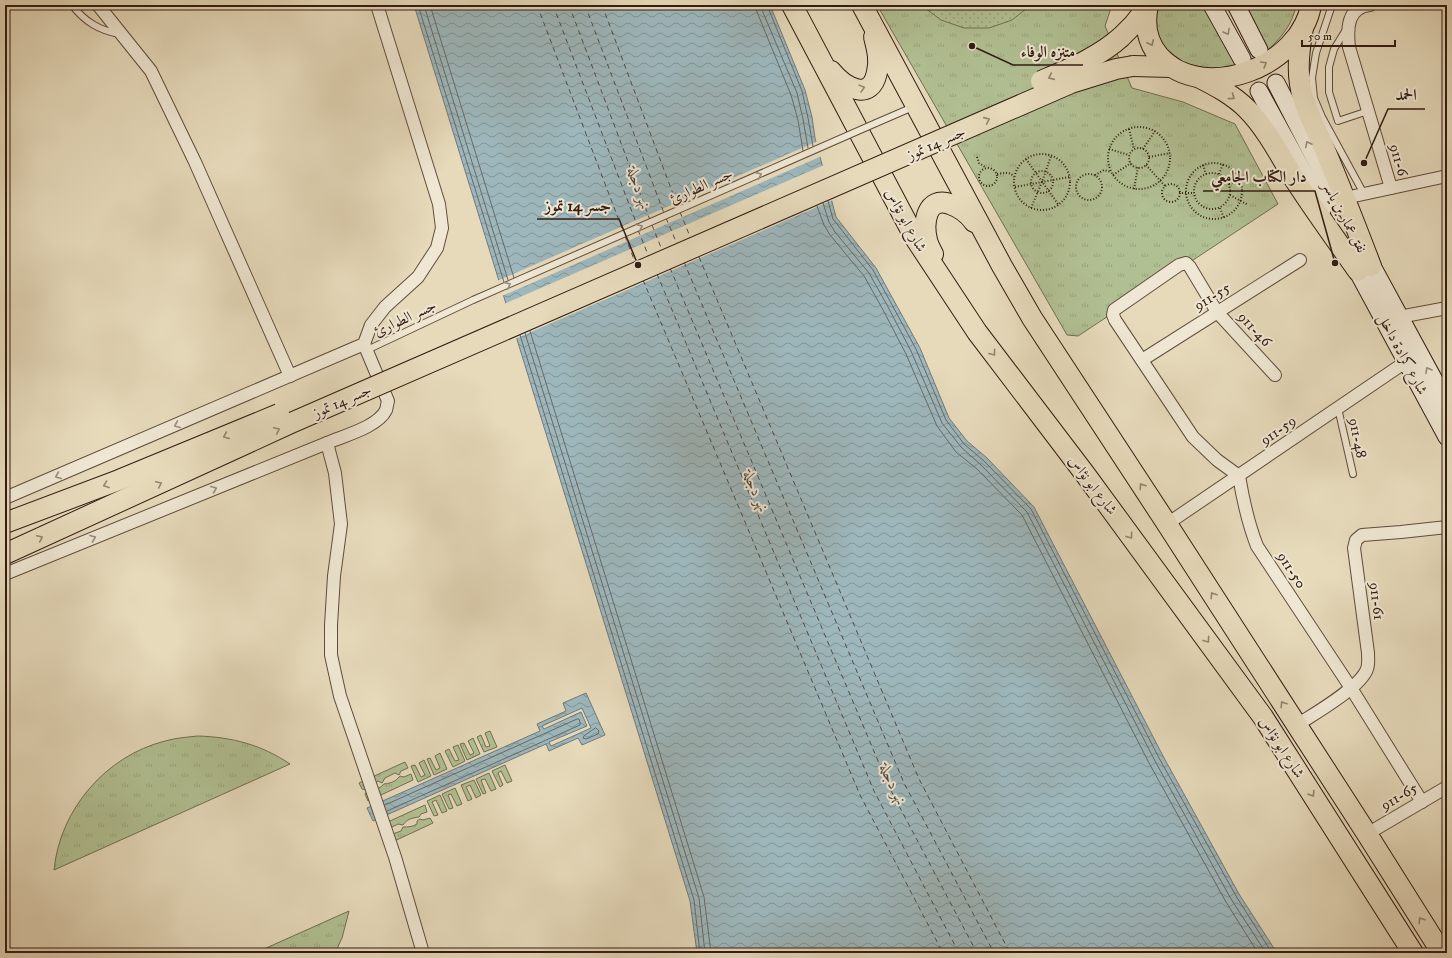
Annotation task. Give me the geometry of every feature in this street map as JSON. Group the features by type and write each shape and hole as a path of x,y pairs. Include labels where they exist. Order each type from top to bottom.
{"main road":[{"path":"793,8 828,67 838,80 851,89 859,90 874,82 877,71 878,55 873,33 861,5"},
{"name":"شارع ابو نؤاس","path":"861,5 1002,266 1032,318 1167,524 1442,953"},
{"path":"1148,5 1146,25 1150,40 1156,53 1171,67 1179,72 1198,78 1227,92 1237,100 1258,123 1300,187 1364,268"},
{"name":"جسر 14 تموز","path":"5,523 168,461 943,126 1064,71 1106,49 1134,24 1148,5"},
{"path":"1212,5 1242,59"},
{"path":"1236,5 1259,50"},
{"path":"1311,5 1303,27 1299,62 1300,85 1305,103 1354,196 1364,268"},
{"name":"شارع ابو نؤاس","path":"793,8 915,238 977,332 1085,474 1263,717 1412,953"},
{"path":"1198,78 1228,77 1258,68 1284,50 1303,27"},
{"name":"جسر 14 تموز","path":"5,554 291,423 1071,83 1116,69 1133,66 1171,67"},
{"name":"نفق عمار بن ياسر","path":"1276,83 1336,200 1364,268"},
{"name":"نفق عمار بن ياسر","path":"1259,91 1364,268"},
{"path":"977,332 945,279 927,241 925,223 927,211 934,204 944,202 957,206 968,214 985,237 1002,266"},
{"name":"شارع كرادة داخل","path":"1364,268 1399,317 1447,404"},
{"name":"شارع كرادة داخل","path":"1364,268 1407,361 1447,437"}],"street":[{"path":"98,5 151,71 195,162 290,376"},
{"path":"5,574 327,443 374,423 383,415 387,408 388,401 366,347 371,325 380,313 418,277 437,248 442,228 439,204 377,5"},
{"path":"1350,22 1352,14 1366,5"},
{"name":"911-6","path":"1350,22 1348,36 1349,47 1391,188"},
{"path":"1354,196 1447,176"},
{"name":"911-55","path":"1142,360 1300,260"},
{"name":"911-46","path":"1142,360 1115,320 1113,315 1114,310 1179,265 1186,263 1218,312 1275,375"},
{"path":"1399,317 1447,308"},
{"path":"5,498 290,376 366,347"},
{"path":"1142,360 1193,437 1218,460 1239,476"},
{"name":"911-59","path":"1167,524 1407,361"},
{"path":"327,443 335,473 341,524 334,576 331,655 340,696 395,857 423,953"},
{"name":"911-50","path":"1239,476 1244,508 1257,546 1351,688 1422,802"},
{"name":"911-61","path":"1297,726 1351,688 1362,678 1368,668 1368,653 1354,548 1356,540 1362,535 1447,527"},
{"name":"911-65","path":"1367,834 1447,787"}],"lane":[{"path":"72,5 91,24 105,31 123,35"},
{"path":"1332,5 1316,53 1312,78 1314,98 1354,196"},
{"path":"1350,22 1334,49 1329,67 1329,92 1338,121 1368,111"},
{"name":"جسر الطوارئ","path":"366,347 916,106"},
{"name":"911-48","path":"1338,408 1353,474"}],"path":[{"path":"1128,128 1134,149"},
{"path":"1128,128 1147,128 1155,131 1165,141 1170,153 1168,168 1160,181 1151,187 1143,189 1134,189 1119,182 1113,175 1108,163 1109,149 1113,140 1128,128"},
{"path":"1143,149 1155,131"},
{"path":"1109,149 1129,155"},
{"path":"1134,149 1143,149 1147,152 1148,157 1146,165"},
{"path":"1129,155 1134,149"},
{"path":"1148,157 1170,153"},
{"path":"1038,154 1051,156 1063,164 1069,178 1069,183 1068,191 1058,204 1041,210 1031,208 1020,199 1014,187 1014,177 1020,164 1026,159 1038,154"},
{"path":"1129,155 1131,163 1138,168"},
{"path":"1031,208 1051,156"},
{"path":"977,157 979,163 986,167 993,168 997,174 997,179 994,184 989,186 983,185 979,180 979,174 983,168 986,167"},
{"path":"1026,159 1058,204"},
{"path":"1113,175 1131,163"},
{"path":"1209,163 1223,164 1236,173 1240,180 1242,189 1240,201 1232,213 1224,218 1209,219 1202,217 1191,208 1187,201 1186,193 1188,180 1192,174 1203,165 1209,163"},
{"path":"1218,174 1223,164"},
{"path":"1146,165 1165,186"},
{"path":"1138,168 1146,165"},
{"path":"1203,165 1206,174"},
{"path":"1134,189 1138,168"},
{"path":"1095,175 1104,170 1112,172"},
{"path":"1044,172 1049,175 1052,181 1051,188 1043,193 1037,192 1032,188 1032,178 1036,173 1044,172"},
{"path":"997,174 1008,173 1012,174 1014,177"},
{"path":"1069,183 1072,183 1080,195 1091,200 1098,196 1102,189 1102,185 1099,177 1086,174 1082,176 1077,183 1076,188"},
{"path":"1206,174 1218,174 1223,176 1229,184 1230,195 1228,200 1220,208 1214,209 1203,207 1199,203 1194,193 1194,188 1198,179 1206,174"},
{"path":"1014,187 1069,178"},
{"path":"1229,184 1240,180"},
{"path":"1173,184 1178,188 1179,193 1175,200 1167,201 1162,194 1165,186 1173,184"},
{"path":"1179,193 1194,193"},
{"path":"1230,195 1248,205"},
{"path":"1220,208 1224,218"}],"green space":[{"path":"877,5 1112,5 1105,26 1132,88 1183,102 1235,124 1278,204 1078,336 1067,335"},
{"path":"921,5 1031,5 1012,20 989,28 964,28 941,20"},
{"path":"1157,5 1208,5 1241,64 1209,69 1184,63 1164,47 1160,40 1155,24"},
{"path":"1242,5 1296,5 1286,30 1267,51"},
{"path":"490,731 497,747 484,752 477,737 481,735 486,747 490,746 485,733"},
{"path":"198,736 223,738 246,743 269,752 290,764 54,870 58,848 66,826 76,806 90,788 106,772 124,759 144,748 169,740"},
{"path":"473,738 480,754 467,760 460,744 464,743 470,755 474,753 468,741"},
{"path":"458,745 465,761 453,767 445,751 449,749 455,761 459,760 453,747"},
{"path":"440,753 447,769 434,775 427,759 430,758 436,770 440,768 435,756"},
{"path":"424,760 431,776 418,782 411,766 415,765 421,777 425,775 419,763"},
{"path":"405,762 408,768 401,771 399,775 395,773 385,778 382,783 378,781 366,790 362,789 359,783"},
{"path":"505,765 512,781 507,783 501,771 498,773 503,785 500,787 492,771"},
{"path":"489,773 496,789 491,791 485,779 481,780 486,793 483,794 476,779"},
{"path":"411,774 413,780 368,801 365,794 367,791 377,789 384,784 393,782 400,776 404,777"},
{"path":"474,780 481,795 476,798 470,785 466,787 472,799 468,801 461,785"},
{"path":"455,788 462,804 457,806 451,794 448,795 453,808 449,809 442,794"},
{"path":"440,795 447,811 442,813 436,800 432,802 438,815 434,816 427,801"},
{"path":"425,805 427,812 421,814 419,817 408,820 403,825 398,824 388,829 379,826"},
{"path":"430,818 433,823 388,844 390,835 401,831 403,827 410,827 417,824 417,821 420,819 423,820"},
{"path":"349,911 342,938 335,953 255,953"}],"water":[{"name":"نهر دجلة","path":"414,5 770,5 805,90 812,117 815,138 836,217 876,268 920,348 949,418 967,441 987,458 1034,507 1163,756 1239,894 1277,953 697,953 690,901"},
{"path":"586,693 605,735 582,745 578,738 549,751 546,744 373,821 367,808 540,731 537,724 566,711 563,703","holes":["582,708 591,728 551,746 549,742 587,726 581,712 544,729 542,726"]}],"pier":[{"path":"818,141 822,156 502,296 497,281"},
{"path":"824,165 833,200 515,339 504,304"}],"ferry route":[{"path":"537,5 623,231"},
{"path":"553,5 637,225"},
{"path":"569,5 650,220"},
{"path":"585,5 664,213"},
{"path":"602,5 678,207"},
{"path":"680,212 691,239"},
{"path":"666,218 677,244"},
{"path":"652,225 662,250"},
{"path":"638,230 649,257"},
{"path":"625,236 635,262"},
{"path":"699,257 919,779 1010,953"},
{"path":"684,262 904,783 994,953"},
{"path":"670,268 889,787 977,953"},
{"path":"657,274 874,791 959,953"},
{"path":"643,280 860,795 943,953"}],"place":[{"name":"متنزه الوفاء","path":"972,46"},
{"name":"الحمد","path":"1364,163"},
{"name":"دار الكتاب الجامعي","path":"1335,263"},
{"name":"جسر 14 تموز","path":"638,265"}]}
